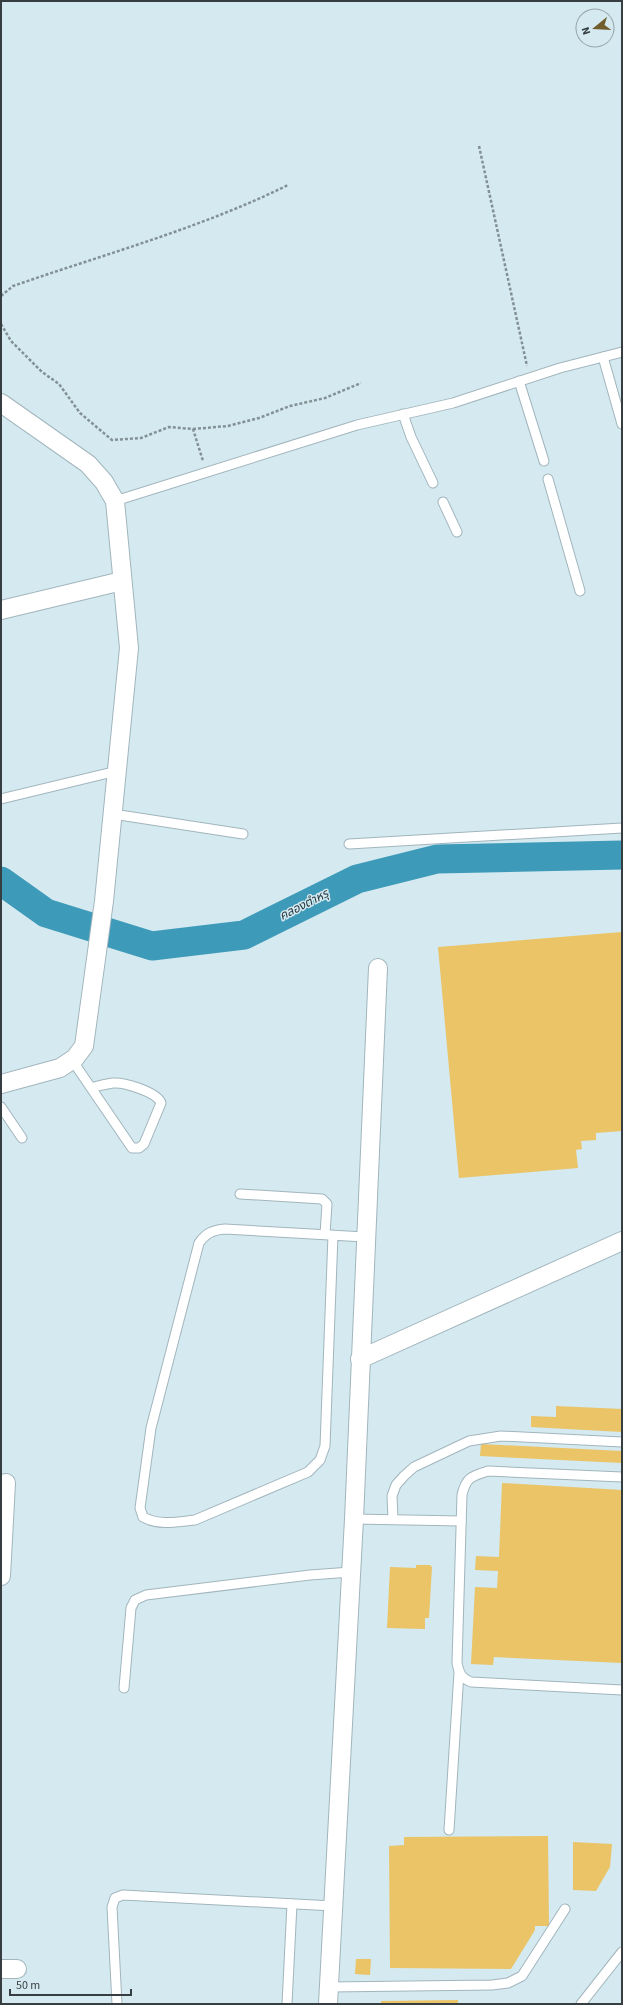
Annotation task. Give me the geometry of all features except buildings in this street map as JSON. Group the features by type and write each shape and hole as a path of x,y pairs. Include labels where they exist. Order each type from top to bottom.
{"street":[{"path":"1,404 88,464 104,482 115,501 129,648 104,901 84,1046 72,1060 60,1068 1,1084"},
{"path":"1,610 122,581"},
{"path":"328,1996 354,1519 365,1237 378,968"},
{"path":"360,1359 622,1241"},
{"path":"1,1576 6,1483"}],"lane":[{"path":"115,501 357,425 453,403 519,381 622,352"},
{"path":"604,357 622,424"},
{"path":"519,381 544,461"},
{"path":"404,414 411,437 433,483"},
{"path":"548,479 580,590"},
{"path":"443,502 457,532"},
{"path":"1,799 117,771"},
{"path":"112,814 243,834"},
{"path":"349,844 622,828"},
{"path":"72,1060 91,1088 132,1148 139,1148 144,1144 160,1103 159,1098 148,1092 115,1083 91,1088"},
{"path":"1,1107 22,1138"},
{"path":"240,1194 322,1199 327,1204 329,1234 325,1446 320,1460 308,1472 195,1520 175,1523 152,1522 143,1517 140,1508 151,1428 199,1243 205,1235 214,1230 226,1229 329,1234 365,1237"},
{"path":"393,1518 392,1496 396,1485 404,1476 414,1467 469,1441 501,1436 622,1442"},
{"path":"449,1830 459,1672 457,1663 461,1521 462,1495 465,1482 474,1475 488,1471 622,1477"},
{"path":"354,1519 393,1518 461,1521"},
{"path":"124,1688 130,1608 135,1600 154,1594 310,1575 351,1572"},
{"path":"459,1672 464,1679 471,1682 622,1690"},
{"path":"117,2004 112,1907 115,1898 123,1895 333,1906"},
{"path":"287,2004 292,1904"},
{"path":"328,1996 492,1986 508,1983 522,1976 565,1909"},
{"path":"581,2004 622,1952"}],"path":[{"path":"480,146 530,378"},
{"path":"1,296 13,286 172,232 238,207 288,185"},
{"path":"1,324 11,341 42,372 59,384 80,413 112,440 141,438 169,428 193,429 228,426 259,418 290,406 325,398 361,383"},
{"path":"193,429 207,472"}],"waterway":[{"name":"คลองตำหรุ","path":"1,881 46,913 152,946 244,935 357,879 437,859 622,855"}]}
